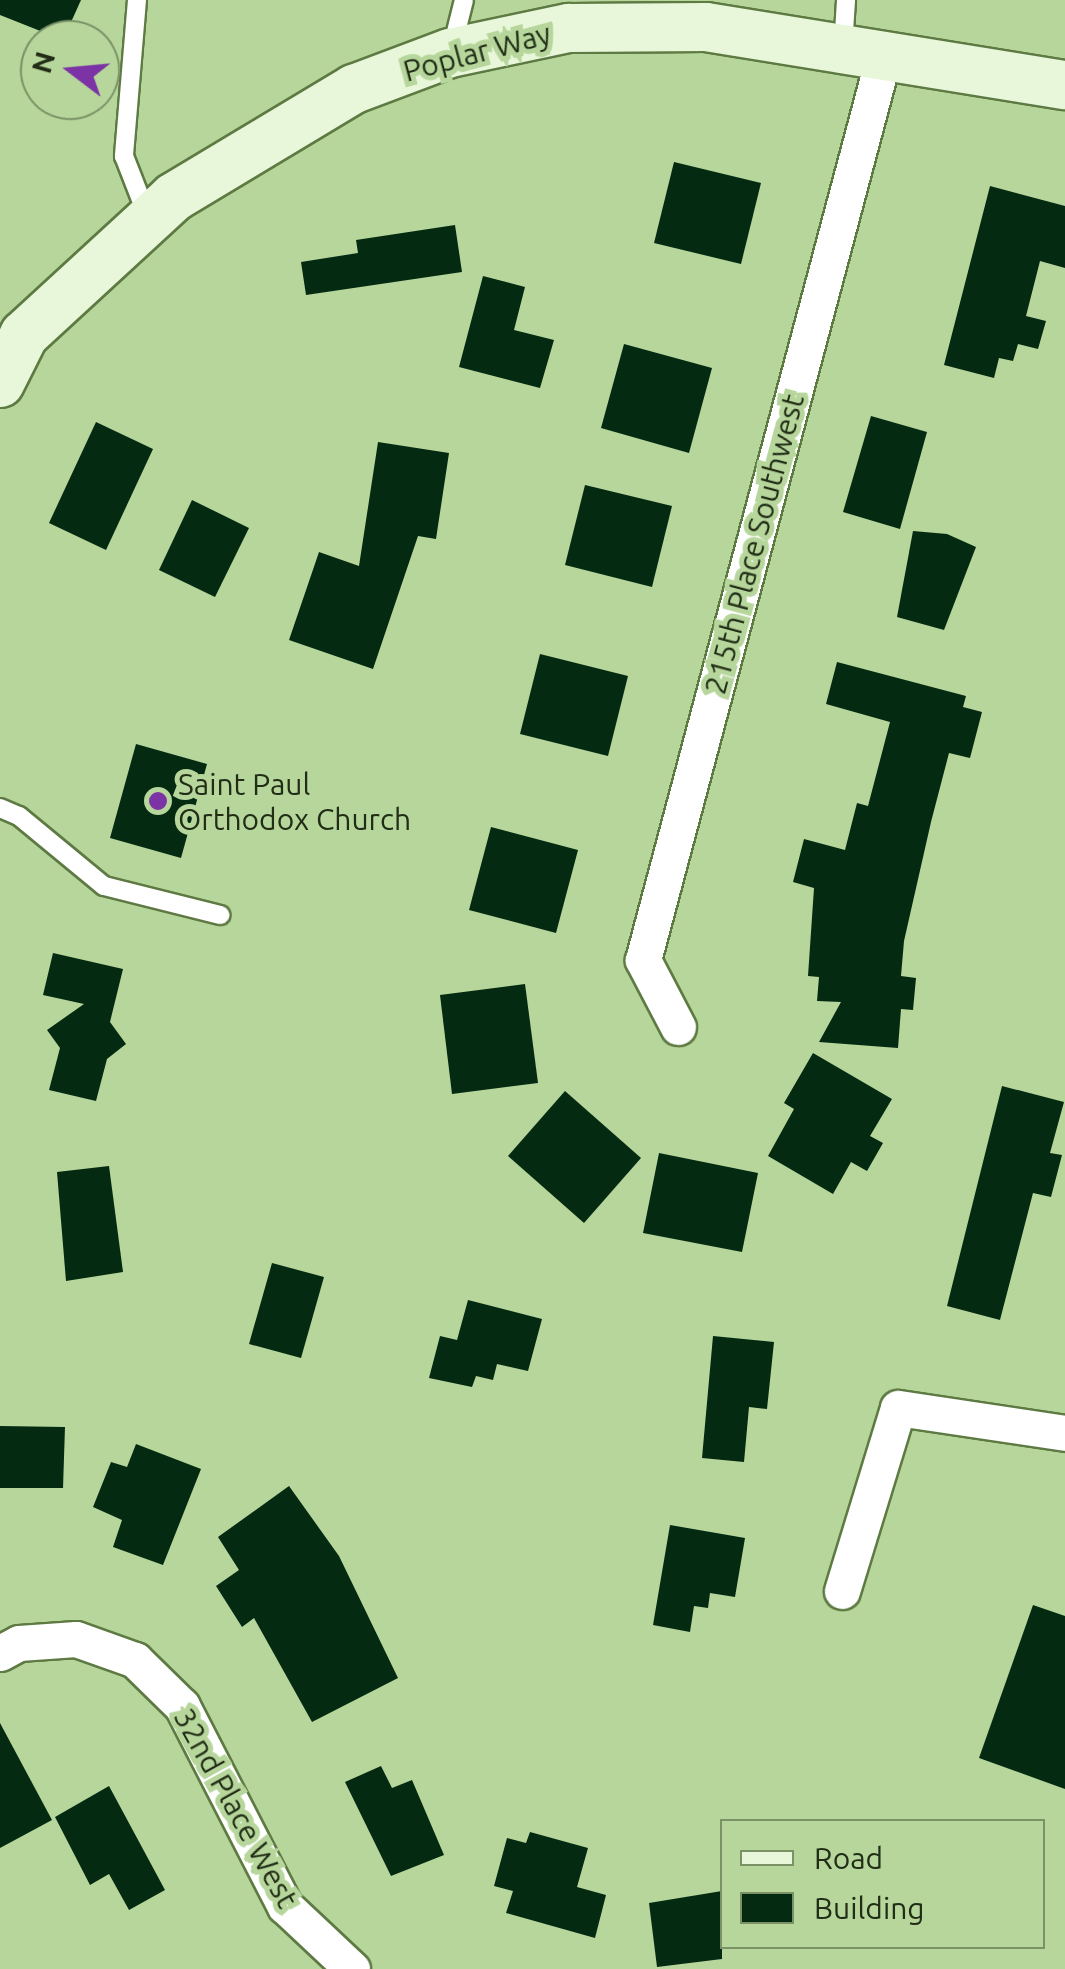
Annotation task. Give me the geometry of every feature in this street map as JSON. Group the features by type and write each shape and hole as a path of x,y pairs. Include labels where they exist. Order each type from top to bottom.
{"main road":[{"name":"Poplar Way","path":"0,383 24,336 174,196 354,90 450,53 569,28 637,24 706,27 1065,85"}],"street":[{"name":"215th Place Southwest","path":"678,1028 643,960 864,52"},
{"path":"842,1590 898,1408 1065,1433"},
{"name":"32nd Place West","path":"0,1653 19,1644 76,1639 135,1660 182,1706 285,1906 352,1969"}],"lane":[{"path":"136,0 124,156 150,220"},
{"path":"450,53 464,0"},
{"path":"846,0 864,52"},
{"path":"0,808 19,816 104,886 220,915"}],"building":[{"path":"0,0 81,0 72,20 20,23 0,15"},
{"path":"674,162 761,183 741,264 654,243"},
{"path":"990,186 1065,206 1065,268 1040,261 1026,316 1046,321 1038,349 1018,344 1013,361 999,358 994,378 944,365"},
{"path":"455,225 462,272 306,295 301,262 358,253 356,240"},
{"path":"483,276 525,287 514,330 554,340 540,388 459,367"},
{"path":"624,344 712,368 689,453 601,428"},
{"path":"871,416 927,432 900,529 843,512"},
{"path":"96,422 153,449 106,550 49,523"},
{"path":"378,442 449,453 436,539 418,536 373,669 289,640 319,552 359,566"},
{"path":"585,485 672,506 652,587 565,565"},
{"path":"192,500 249,528 215,597 159,570"},
{"path":"913,531 947,534 976,547 944,630 897,617"},
{"path":"540,654 628,676 608,756 520,734"},
{"path":"837,662 966,696 963,707 982,712 970,758 949,753 931,822 904,941 901,976 916,978 913,1010 901,1009 898,1048 819,1042 841,1002 817,1001 819,977 808,976 814,888 793,882 804,839 845,850 857,803 868,806 890,722 826,704"},
{"name":"Saint Paul Orthodox Church","path":"136,744 207,764 181,858 110,838"},
{"path":"491,827 578,850 556,933 469,910"},
{"path":"53,953 123,969 110,1022 126,1044 107,1059 96,1101 49,1090 60,1048 47,1030 84,1004 43,995"},
{"path":"525,984 538,1083 452,1094 440,995"},
{"path":"813,1053 892,1099 870,1136 883,1143 867,1171 851,1162 833,1194 768,1156 794,1109 784,1103"},
{"path":"1002,1086 1064,1102 1050,1153 1062,1155 1051,1197 1033,1193 1000,1320 947,1306"},
{"path":"565,1091 641,1158 584,1223 508,1156"},
{"path":"659,1153 758,1173 742,1252 643,1233"},
{"path":"109,1166 123,1272 66,1281 57,1172"},
{"path":"272,1263 324,1277 301,1358 249,1344"},
{"path":"468,1300 542,1319 528,1371 497,1364 493,1380 476,1376 472,1387 429,1378 440,1336 457,1340"},
{"path":"713,1336 774,1342 767,1409 749,1407 744,1462 702,1458"},
{"path":"0,1426 65,1427 63,1488 0,1488"},
{"path":"136,1444 201,1469 163,1565 113,1547 122,1520 93,1507 111,1462 127,1467"},
{"path":"289,1486 339,1556 398,1678 312,1722 254,1618 242,1627 216,1586 239,1570 218,1537"},
{"path":"670,1525 745,1538 735,1597 710,1593 708,1608 694,1606 690,1632 653,1625"},
{"path":"1033,1605 1065,1616 1065,1789 979,1758"},
{"path":"0,1723 52,1820 0,1848"},
{"path":"381,1766 392,1788 412,1780 444,1855 391,1876 345,1782"},
{"path":"109,1786 165,1890 129,1910 109,1874 90,1885 55,1817"},
{"path":"530,1832 588,1848 577,1887 606,1895 595,1938 506,1913 513,1891 494,1886 507,1838 526,1843"},
{"path":"720,1891 722,1959 657,1967 649,1903"}],"place":[{"name":"Saint Paul Orthodox Church","path":"158,801"}]}
